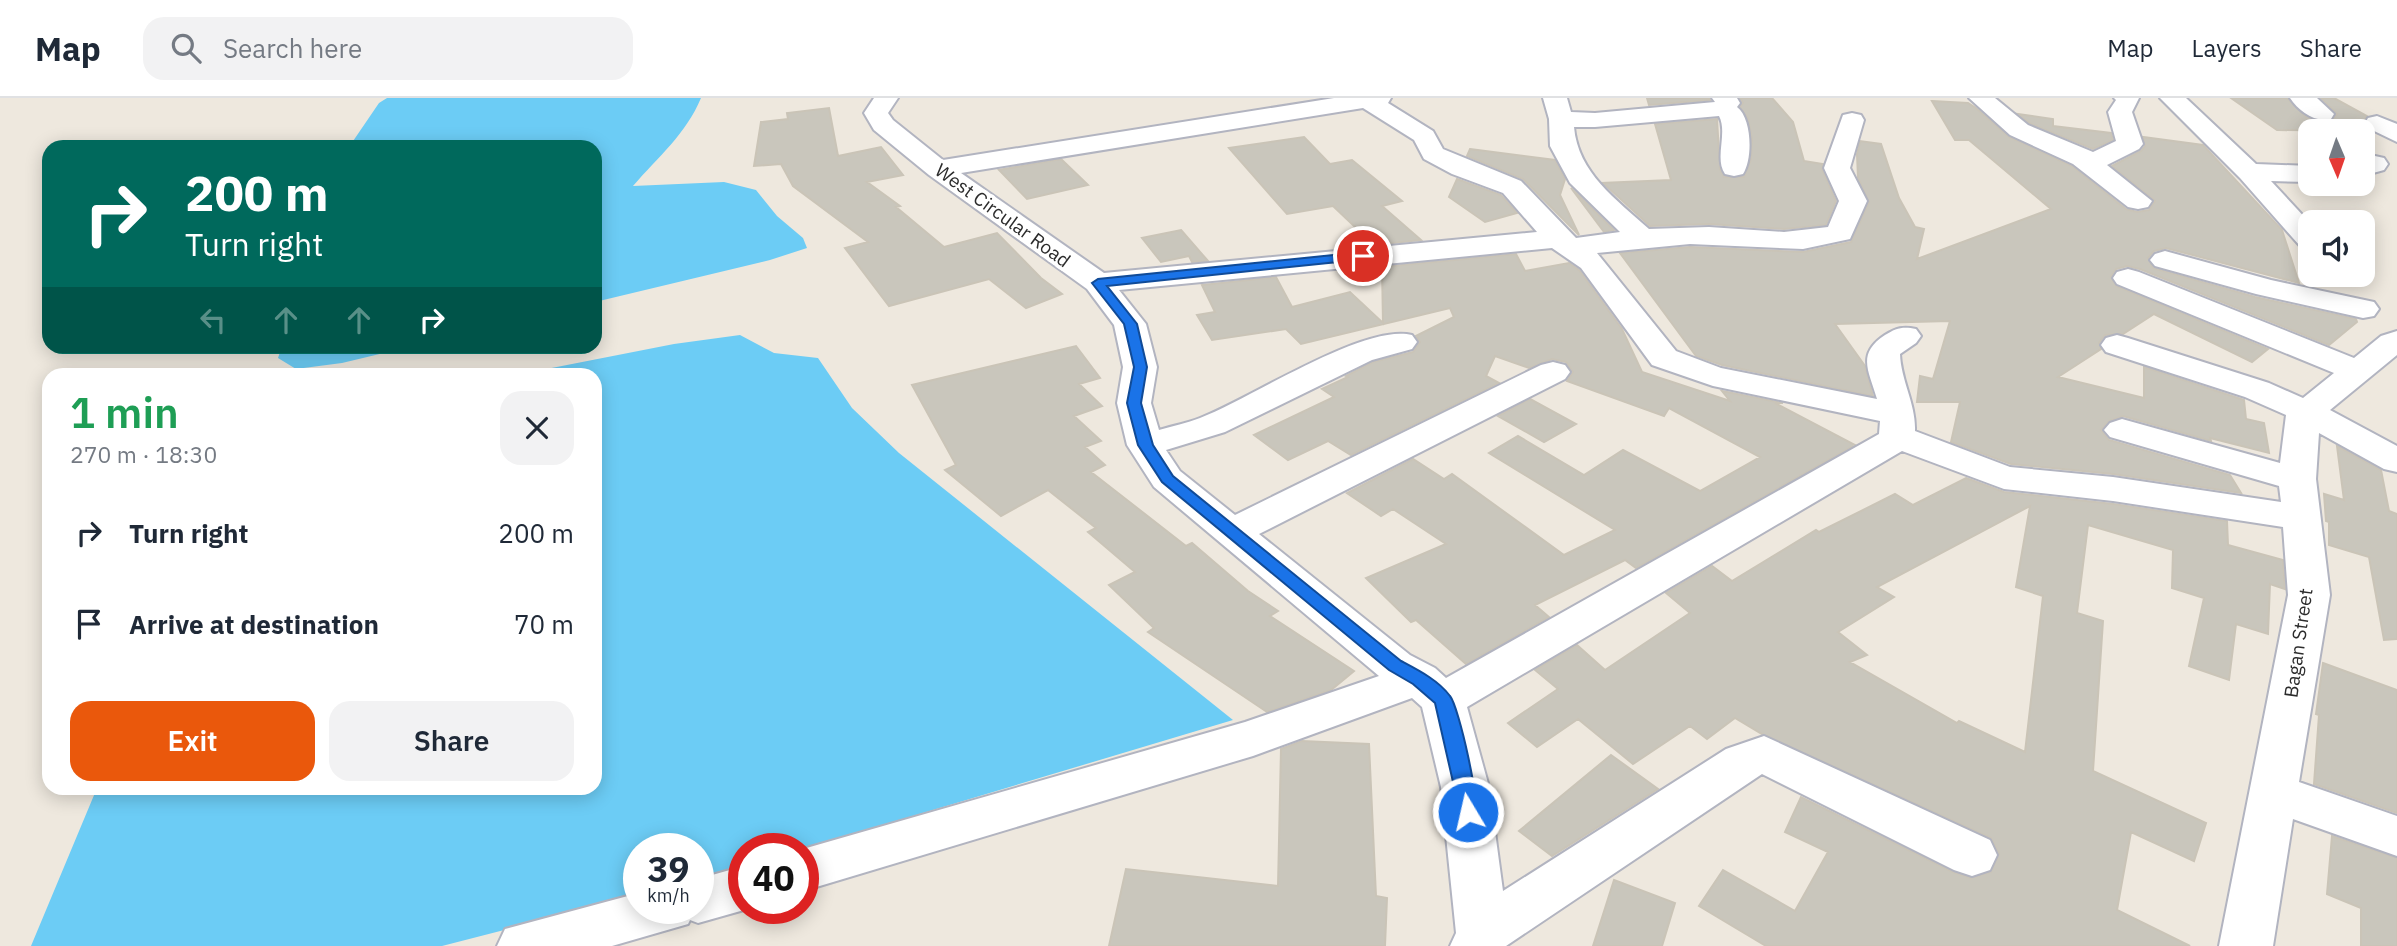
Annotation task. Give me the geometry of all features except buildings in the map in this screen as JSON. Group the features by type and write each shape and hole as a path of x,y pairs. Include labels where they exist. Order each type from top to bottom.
{"street":[{"name":"West Circular Road","path":"886,98 876,113 883,125 938,169 1098,283 1130,324 1140,367 1134,403 1145,445 1167,479 1395,666 1431,690"},
{"path":"1981,98 2019,130 2082,159 2138,201"},
{"path":"2082,159 2104,158 2130,144 2120,111 2128,100 2126,98"},
{"path":"2172,98 2249,172 2298,227"},
{"path":"2302,98 2322,114"},
{"path":"938,169 1373,99 1424,136 1433,153 1461,168 1512,187 1565,243 1591,262 1664,358 1713,376 1898,426 2004,478 2299,499"},
{"path":"1642,238 1583,183 1563,146 1558,108 1595,120 1724,103 1733,115 1736,137 1734,169"},
{"path":"1098,283 1642,238 1692,235 1769,242 1822,239 1840,233 1853,201 1837,168 1852,120"},
{"path":"2249,172 2298,174"},
{"path":"2165,260 2267,288 2363,309"},
{"path":"2128,278 2358,370"},
{"path":"2311,409 2394,342 2346,287"},
{"path":"819,865 1253,738 1431,690 1888,445 1898,426 1884,364 1884,350 1905,336"},
{"path":"1145,445 1213,425 1360,353 1401,342"},
{"path":"2117,345 2311,409 2397,446"},
{"path":"1231,532 1553,372"},
{"path":"2311,409 2397,461"},
{"name":"Bagan Street","path":"2246,946 2309,595 2299,499 2303,415 2311,409"},
{"path":"2122,430 2299,499"},
{"path":"1431,690 1465,787 1479,939 1742,762 1763,754 1972,855"},
{"path":"2273,792 2397,836"},
{"path":"524,946 623,920"}],"water":[{"path":"387,98 701,98 688,123 671,145 633,186 724,182 756,190 777,216 803,238 807,248 770,260 602,300 602,140 354,140 379,103"},
{"path":"740,335 774,353 818,358 852,408 899,453 1233,720 819,844 819,833 728,833 728,871 714,875 714,833 623,833 623,899 442,946 31,946 94,795 602,795 602,368 552,368 674,344"},
{"path":"279,354 380,354 304,368 294,368 278,358"}],"route":[{"path":"1363,256 1098,283 1130,324 1140,367 1134,403 1145,445 1167,479 1395,666 1419,679 1443,700 1465,787 1468,812"}]}
